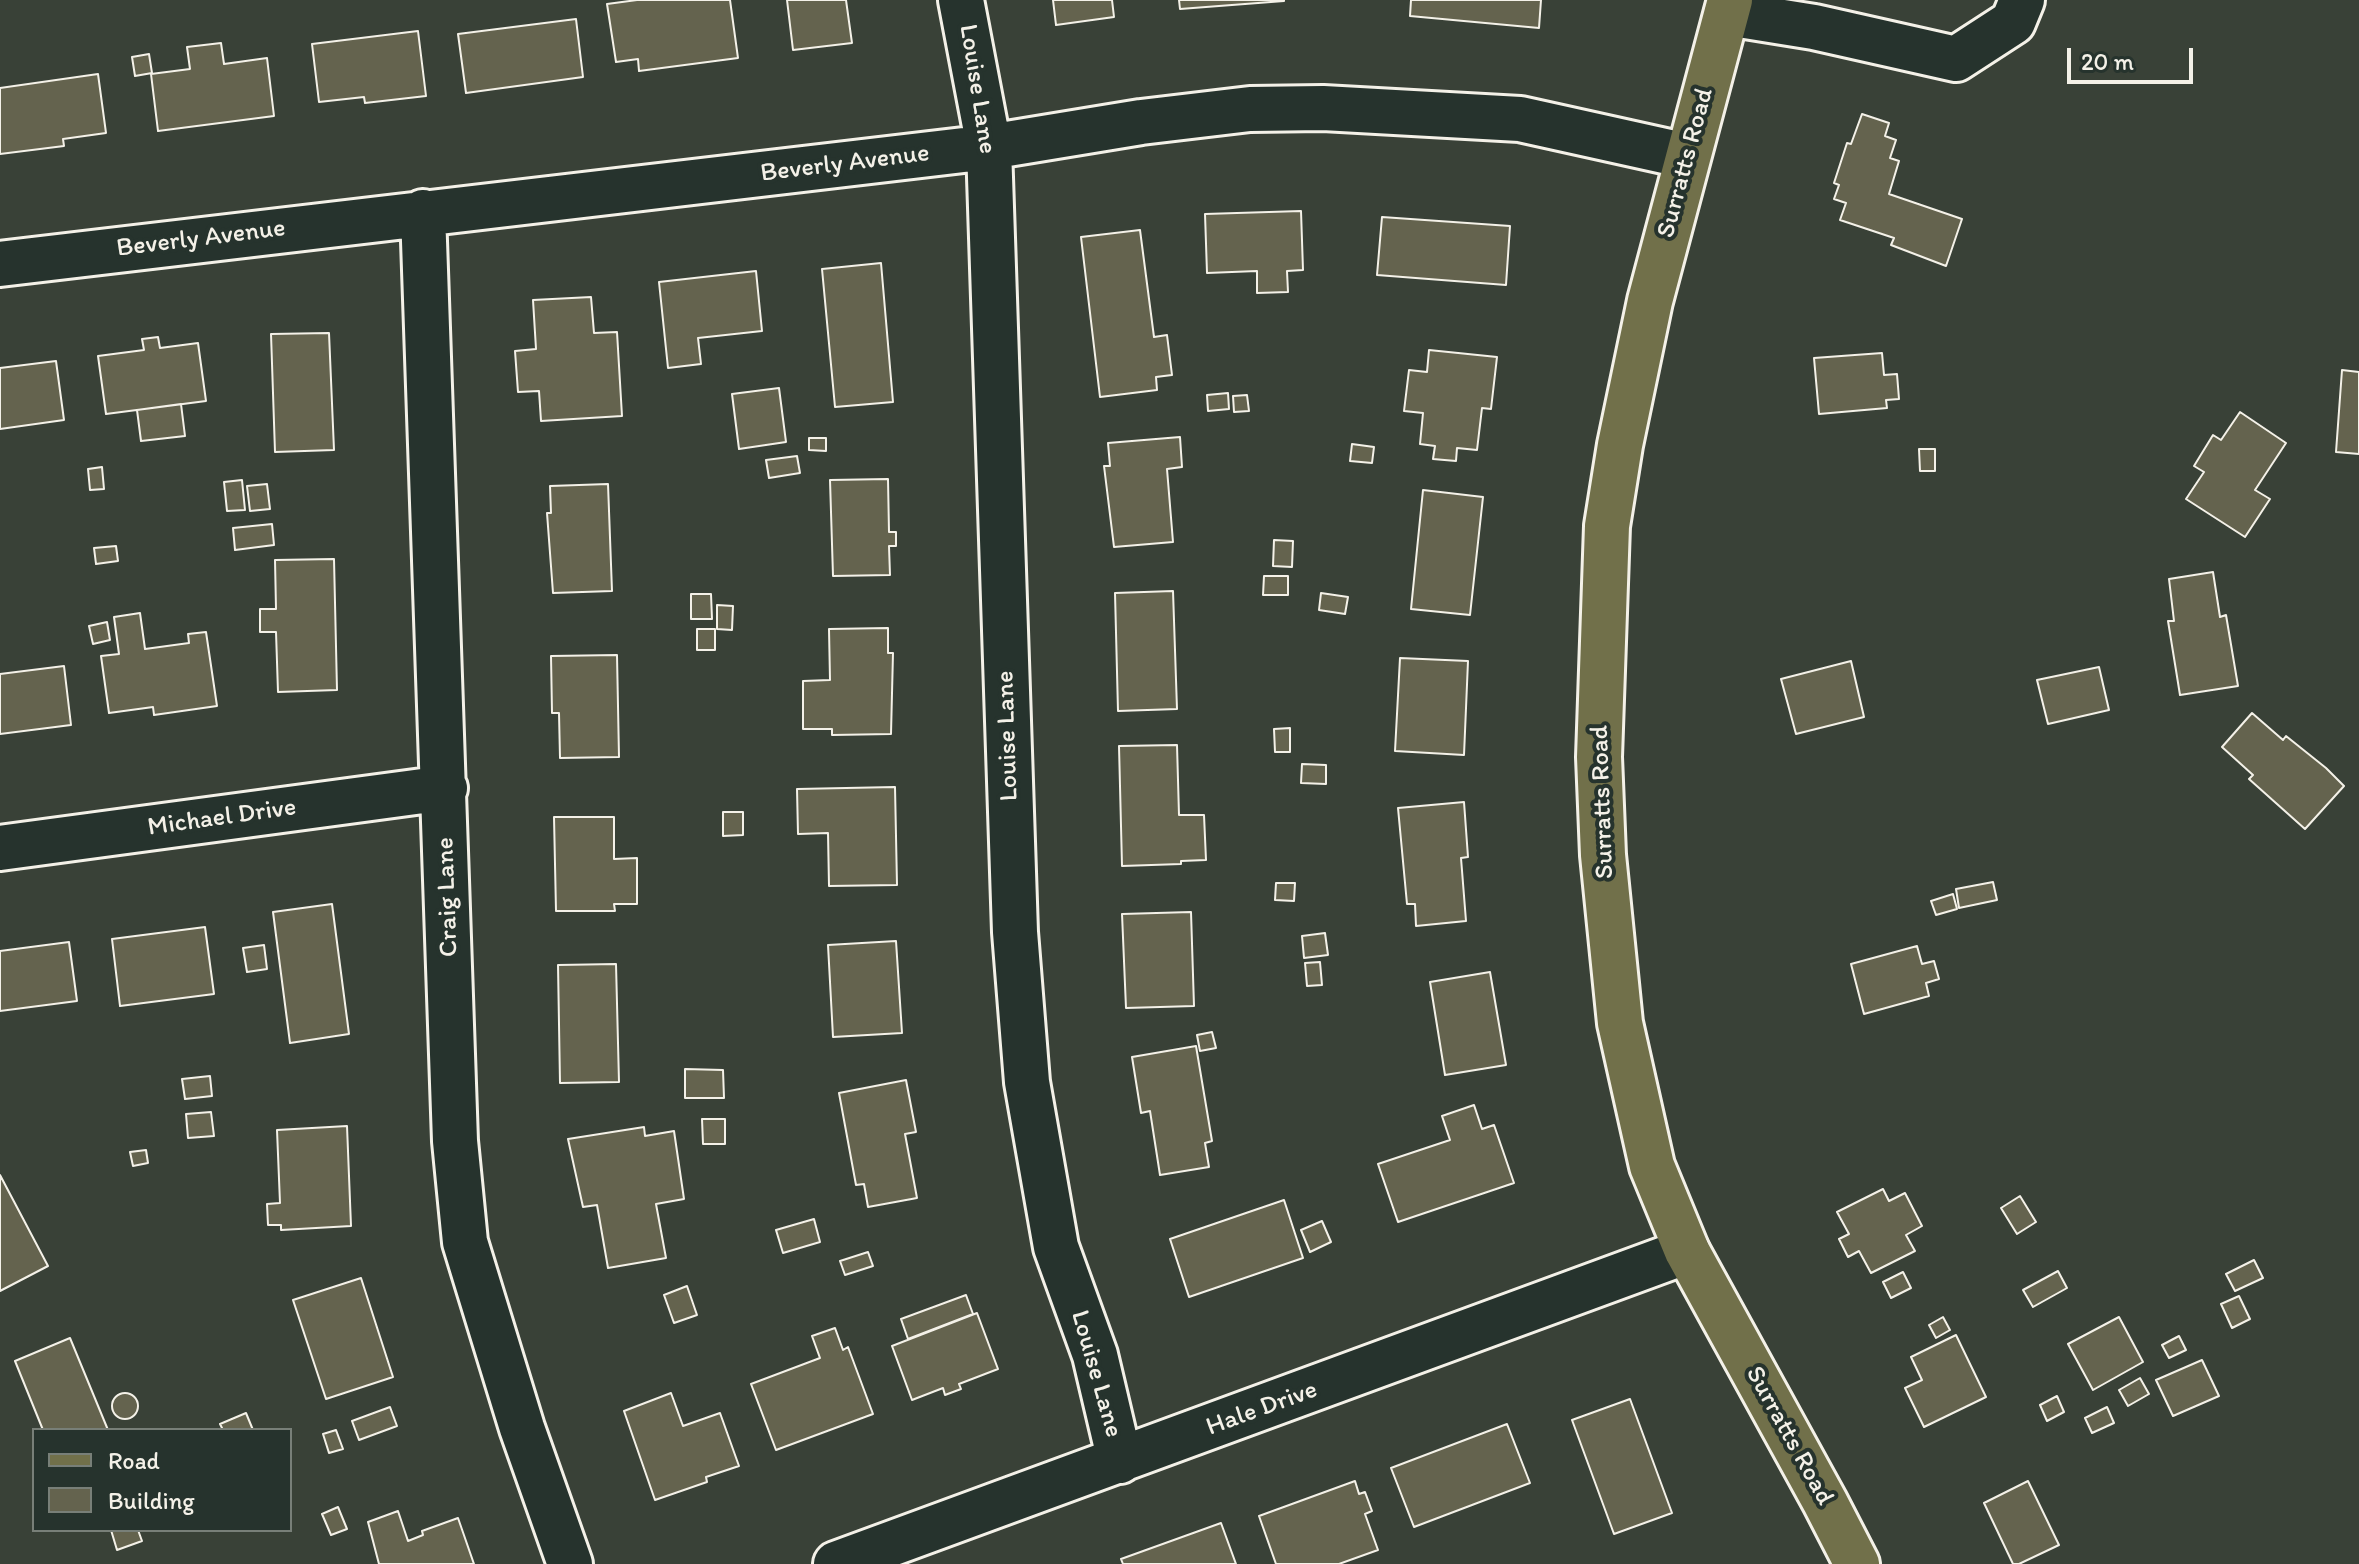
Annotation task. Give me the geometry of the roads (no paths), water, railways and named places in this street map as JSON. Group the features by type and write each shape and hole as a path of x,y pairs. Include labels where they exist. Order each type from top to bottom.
{"main road":[{"name":"Surratts Road","path":"1729,6 1687,156 1635,367 1607,526 1599,757 1603,855 1620,1023 1652,1166 1687,1251 1857,1564"}],"street":[{"name":"Louise Lane","path":"961,0 989,147 1015,932 1027,1082 1056,1247 1095,1355 1120,1461"},
{"path":"1729,6 1956,59 2013,22 2022,0"},
{"name":"Beverly Avenue","path":"0,264 989,147 1141,122 1250,109 1323,108 1520,119 1687,156"},
{"name":"Craig Lane","path":"423,212 455,1141 465,1242 522,1428 570,1564"},
{"name":"Michael Drive","path":"0,848 445,788"},
{"name":"Hale Drive","path":"836,1564 1687,1251"}]}
